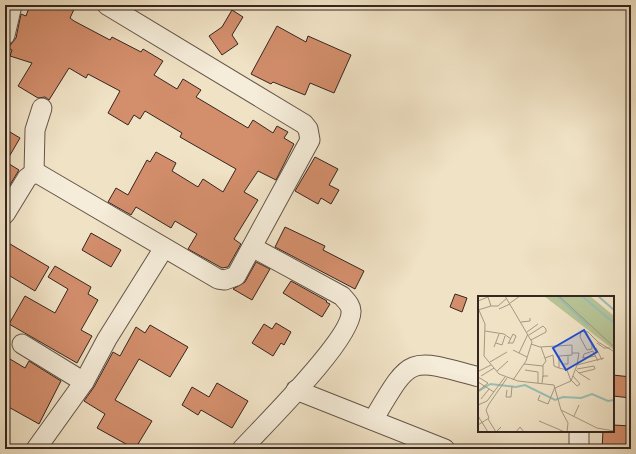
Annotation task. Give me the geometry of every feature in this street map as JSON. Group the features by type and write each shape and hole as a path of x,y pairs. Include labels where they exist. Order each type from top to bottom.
{"street":[{"path":"5,35 12,5"},
{"path":"5,214 27,178 34,173 43,175 164,248 218,279 225,280 236,276 310,140 308,129 304,124 107,5"},
{"path":"34,173 35,130 42,108"},
{"path":"242,449 330,353 347,326 352,313 350,306 342,296 252,246"},
{"path":"36,449 84,382 107,338 164,248"},
{"path":"22,344 84,382"},
{"path":"373,420 395,383 413,366 433,364 478,377"},
{"path":"296,390 445,449"},
{"path":"579,432 579,449"}],"building":[{"path":"30,5 76,5 70,18 110,40 112,37 141,52 143,49 163,61 154,75 177,89 183,79 201,90 196,97 248,128 253,120 273,133 277,126 288,132 284,138 294,144 276,180 258,171 244,192 258,200 234,239 241,244 228,267 222,268 188,249 197,234 175,221 171,228 136,207 131,215 108,202 116,188 128,195 147,160 150,162 156,152 176,163 172,171 198,187 203,179 223,192 236,169 180,137 182,133 145,111 140,119 134,115 128,125 108,113 120,91 88,74 86,78 69,68 49,100 45,97 38,98 18,86 32,63 10,56 12,50 8,48 16,38 21,14 26,16"},
{"path":"232,10 243,17 232,35 238,44 222,55 209,36 222,27"},
{"path":"277,26 306,42 308,36 351,55 334,93 310,83 305,95 273,82 271,84 251,74"},
{"path":"5,129 20,138 6,162 19,170 5,193"},
{"path":"315,157 338,169 329,185 339,190 331,204 321,198 318,204 295,191"},
{"path":"285,227 325,246 323,250 364,271 355,289 275,247"},
{"path":"91,233 121,250 111,267 82,250"},
{"path":"5,241 49,267 35,291 5,273"},
{"path":"256,262 270,269 252,300 233,289 245,282"},
{"path":"55,266 91,287 88,294 98,300 81,330 92,336 77,363 9,324 25,296 55,313 68,289 48,277"},
{"path":"291,281 330,304 322,317 283,293"},
{"path":"455,294 467,298 462,312 450,307"},
{"path":"276,323 291,332 284,345 281,343 273,356 252,343 264,324 272,329"},
{"path":"150,325 188,347 170,377 139,359 115,400 152,421 135,449 97,428 105,414 84,401 94,387 113,352 120,356 136,327 145,333"},
{"path":"5,356 25,368 29,361 61,381 39,424 5,405"},
{"path":"614,375 631,377 631,398 614,396"},
{"path":"217,383 248,401 232,428 201,410 198,415 182,405 192,387 209,397"},
{"path":"614,425 631,426 631,449 602,449 603,432 614,432"}]}
